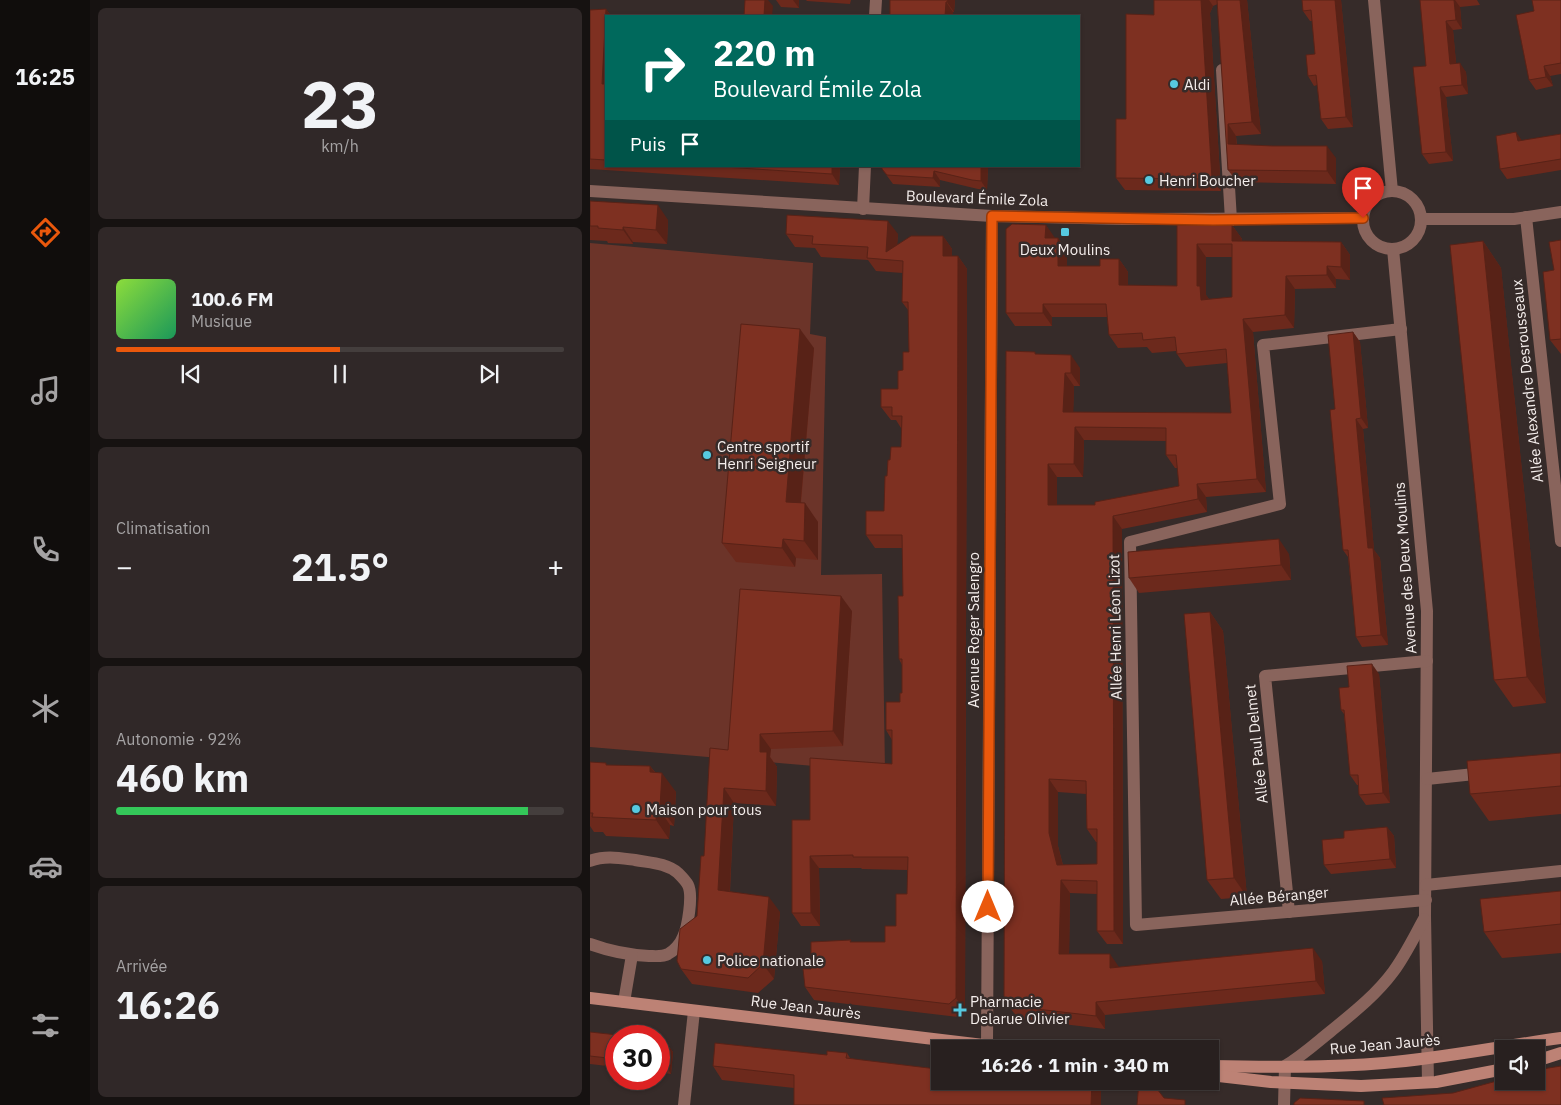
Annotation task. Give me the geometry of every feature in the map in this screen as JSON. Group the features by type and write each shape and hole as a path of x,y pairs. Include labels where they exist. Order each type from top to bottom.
{"main road":[{"name":"Rue Jean Jaurès","path":"590,998 944,1040"},
{"name":"Rue Jean Jaurès","path":"1219,1066 1354,1065 1428,1058 1561,1038"},
{"path":"1545,1058 1561,1053"},
{"path":"1219,1076 1361,1086 1428,1082 1462,1078 1495,1071"}],"street":[{"path":"875,15 876,0"},
{"path":"1374,0 1392,191"},
{"path":"1221,61 1231,220"},
{"path":"863,209 866,167"},
{"name":"Boulevard Émile Zola","path":"590,191 992,216 1231,220 1363,218"},
{"path":"1392,191 1406,195 1413,201 1421,219 1417,233 1411,241 1393,249 1384,248 1371,240 1364,228 1363,218 1370,200 1378,194 1392,191"},
{"path":"1421,219 1485,220 1561,212"},
{"name":"Avenue Roger Salengro","path":"987,1040 992,216"},
{"name":"Allée Alexandre Desrousseaux","path":"1526,217 1558,489 1561,541"},
{"name":"Avenue des Deux Moulins","path":"1393,249 1426,593 1427,779 1425,916 1428,1082"},
{"name":"Allée Henri Léon Lizot","path":"1136,926 1130,542 1280,504 1262,345 1401,329"},
{"name":"Allée Paul Delmet","path":"1289,912 1265,676 1427,661"},
{"path":"1427,779 1494,772"},
{"path":"590,861 616,857 667,865 679,874 688,885 690,898 684,937 669,954 661,956 632,955 605,950 590,944"},
{"path":"1426,885 1561,871"},
{"name":"Allée Béranger","path":"1136,926 1426,900"},
{"name":"Avenue des Deux Moulins","path":"1285,1066 1300,1057 1334,1029 1383,985 1404,956 1425,916"},
{"path":"624,1002 632,955"},
{"path":"684,1105 694,1011"},
{"path":"1284,1105 1285,1066"}],"shaded area":[{"name":"Centre sportif Henri Seigneur","path":"590,243 813,263 810,334 826,337 821,575 882,574 885,772 590,747"}],"building":[{"path":"745,0 765,0 764,15 744,15"},
{"path":"890,0 948,0 946,2 945,15 890,15"},
{"name":"Aldi","path":"1154,0 1201,0 1212,179 1116,178 1116,119 1126,119 1126,14 1154,15"},
{"path":"1217,0 1240,0 1252,122 1228,124 1228,144 1327,146 1327,171 1228,170"},
{"path":"1302,0 1335,0 1346,117 1321,119 1316,75 1308,76 1306,55 1315,54 1311,10 1303,11"},
{"path":"1420,0 1454,0 1456,20 1446,21 1450,64 1460,63 1462,85 1440,87 1446,152 1422,154 1413,67 1426,66"},
{"path":"1532,0 1561,0 1561,63 1544,66 1546,77 1529,80 1516,15 1534,11"},
{"path":"606,9 602,84 605,84 605,160 590,159 590,10"},
{"path":"1516,132 1518,141 1561,134 1561,159 1500,169 1496,136"},
{"path":"724,167 832,167 832,174"},
{"path":"882,167 981,167 981,181 934,171 933,178 887,175"},
{"path":"590,201 658,205 656,230 623,227 623,230 590,226"},
{"path":"787,215 888,221 886,252 911,236 943,236 943,256 958,256 956,998 949,1004 805,987 803,969 811,969 811,942 851,940 850,942 885,942 885,926 896,926 896,894 907,894 908,857 810,856 811,913 792,913 792,820 810,820 810,758 892,764 892,730 886,730 886,702 900,702 900,693 902,693 902,659 899,659 898,596 903,596 902,535 866,535 866,511 884,511 885,476 887,476 891,447 901,447 902,416 892,416 892,407 881,407 881,389 898,389 898,371 903,370 903,352 909,352 908,302 902,302 903,261 867,258 868,247 812,244 813,236 786,234"},
{"path":"1012,224 1046,225 1045,238 1058,238 1058,266 1100,266 1100,259 1119,259 1119,285 1177,286 1177,225 1232,225 1232,241 1341,242 1341,267 1327,266 1327,275 1286,276 1285,315 1243,319 1257,479 1197,484 1198,499 1113,516 1114,931 1097,931 1097,881 1061,880 1059,954 1110,954 1110,968 1313,948 1316,981 1096,1002 1096,1016 1011,1006 1004,1000 1006,351 1071,355 1071,373 1065,373 1063,412 1231,413 1226,349 1177,354 1175,337 1143,340 1142,333 1109,335 1106,304 1043,304 1043,313 1006,313 1006,229","holes":["1197,244 1232,244 1232,297 1201,300 1200,286 1197,286","1075,427 1166,428 1166,455 1176,455 1179,486 1095,502 1095,505 1048,505 1048,464 1074,464","1049,779 1086,781 1087,829 1097,829 1097,864 1057,865 1049,833"]},
{"path":"1561,240 1561,339 1550,340 1543,272 1554,270 1549,242"},
{"path":"1483,241 1527,677 1494,680 1450,245"},
{"path":"741,324 800,329 786,502 805,503 804,541 783,539 782,548 722,543"},
{"path":"1353,332 1361,418 1356,419 1368,548 1373,548 1381,635 1356,637 1348,550 1343,550 1330,410 1335,409 1328,335"},
{"path":"1279,539 1281,565 1129,578 1128,552"},
{"path":"740,589 841,596 833,731 760,734 760,752 767,752 766,791 724,788 718,890 769,897 763,964 748,978 681,969 677,961 680,929 697,916 701,856 704,856 710,748 728,750"},
{"path":"1210,612 1234,878 1207,880 1184,614"},
{"path":"1372,664 1383,793 1359,795 1358,775 1350,775 1344,710 1341,710 1339,688 1349,687 1347,666"},
{"path":"1561,753 1561,786 1470,794 1467,761"},
{"path":"590,762 606,763 606,765 650,766 650,772 662,773 660,807 657,806 656,820 592,817 593,813 590,813"},
{"path":"1387,827 1390,859 1324,865 1322,840 1344,838 1344,831"},
{"path":"1561,891 1561,924 1484,932 1480,899"},
{"path":"590,1032 605,1034 605,1058 590,1056"},
{"path":"715,1043 827,1055 827,1051 847,1053 846,1058 931,1068 931,1090 1092,1090 1091,1105 794,1105 794,1075 713,1066"},
{"path":"1561,1066 1561,1105 1384,1105 1382,1098 1453,1093 1495,1081 1495,1090 1545,1090 1545,1069"},
{"path":"1138,1090 1158,1090 1164,1098 1185,1100 1185,1105 1137,1105"},
{"path":"1300,1098 1364,1101 1364,1105 1294,1105"}],"place":[{"name":"Aldi","path":"1174,84"},
{"name":"Henri Boucher","path":"1149,180"},
{"name":"Deux Moulins","path":"1065,232"},
{"name":"Centre sportif Henri Seigneur","path":"707,455"},
{"name":"Maison pour tous","path":"636,809"},
{"name":"Police nationale","path":"707,960"},
{"name":"Pharmacie Delarue Olivier","path":"960,1010"}],"route":[{"path":"988,907 992,216 1213,220 1363,218"}]}
